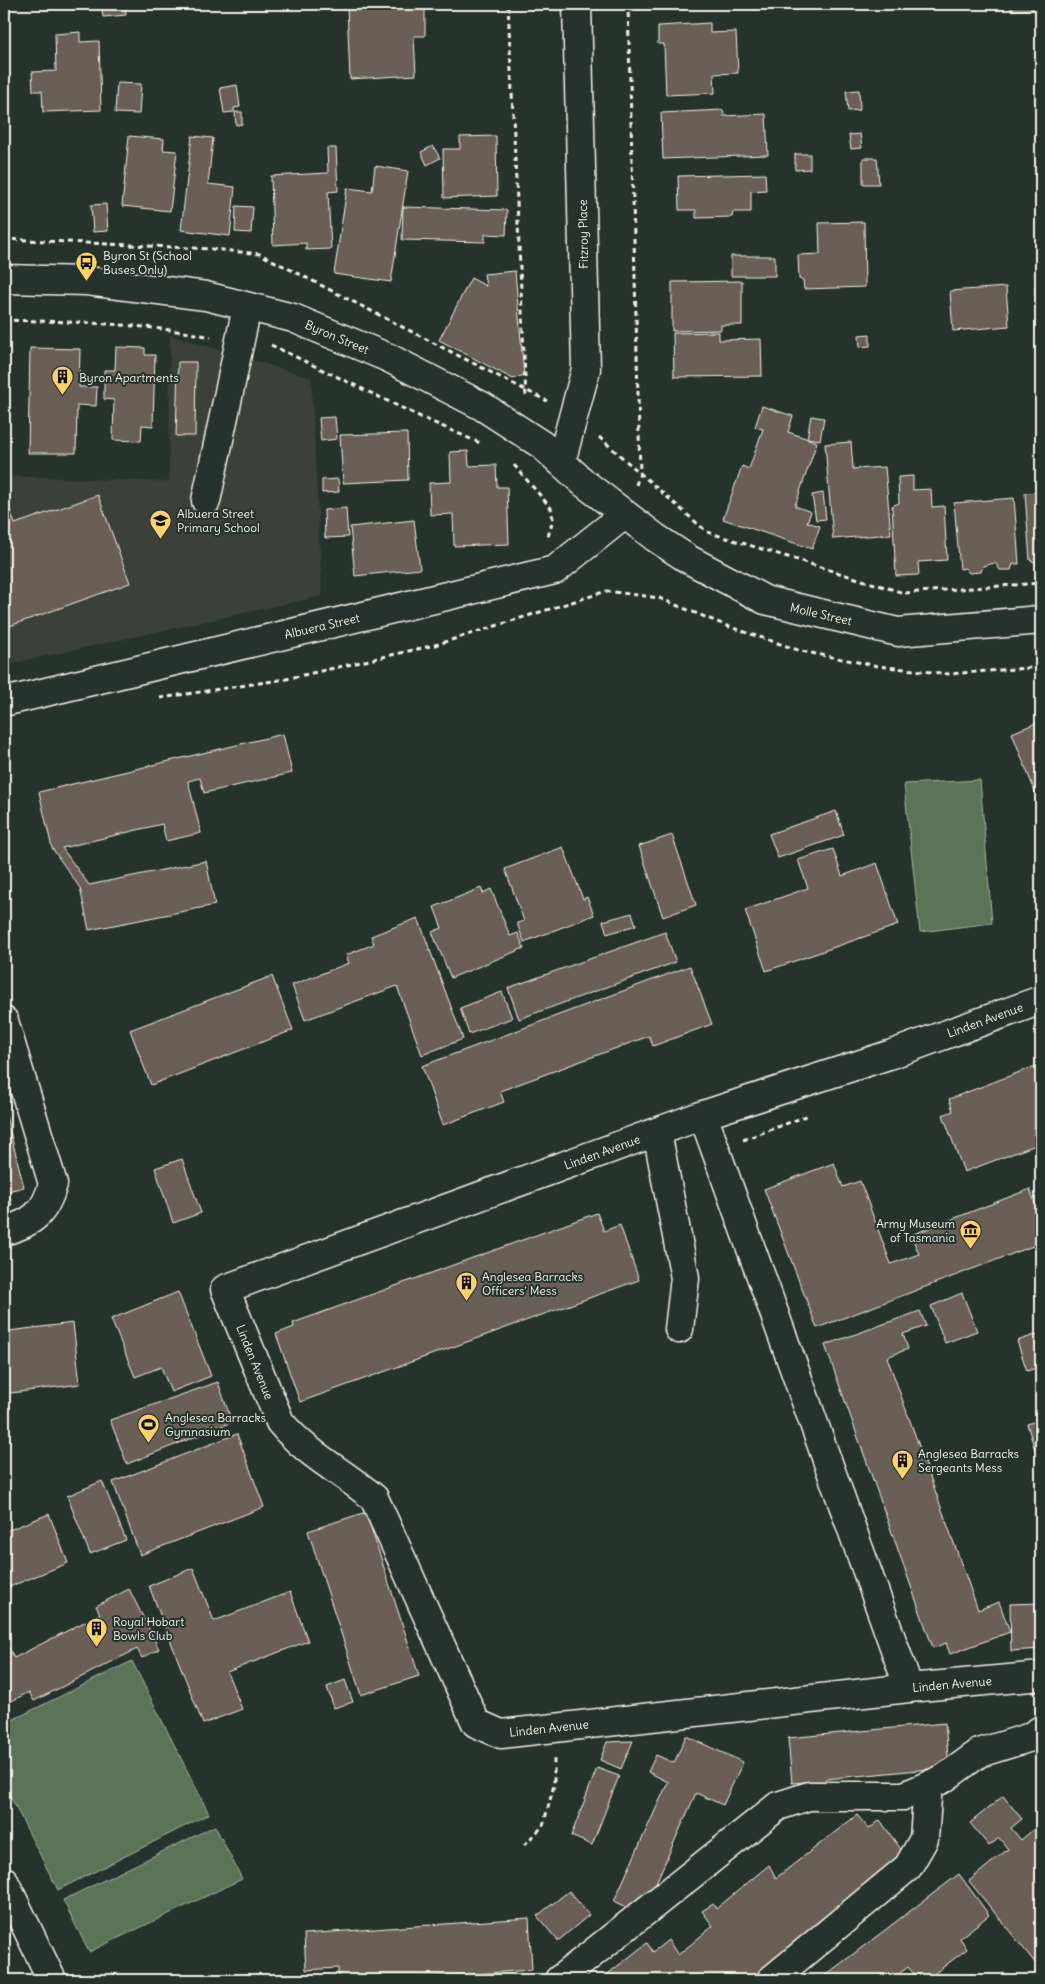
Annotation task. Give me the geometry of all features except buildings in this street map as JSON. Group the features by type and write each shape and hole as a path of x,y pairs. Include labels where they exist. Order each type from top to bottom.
{"street":[{"name":"Fitzroy Place","path":"561,462 586,369 577,4"},
{"name":"Byron Street","path":"4,279 87,281 206,296 293,318 389,358 482,406 526,434 624,515"},
{"path":"206,501 247,307"},
{"name":"Molle Street","path":"624,515 688,559 765,600 898,632 1041,620"},
{"name":"Albuera Street","path":"4,702 555,570 624,515"},
{"name":"Linden Avenue","path":"1041,1000 892,1054 704,1115 225,1289 280,1422 294,1440 319,1459 347,1476 374,1498 476,1723 501,1734 909,1688 1041,1676"},
{"path":"4,1021 53,1184 49,1201 39,1215 20,1227 4,1231"},
{"path":"704,1115 909,1688"},
{"path":"658,1132 685,1278 679,1329"},
{"path":"559,1980 778,1806 809,1796 904,1796 943,1779 979,1753 1028,1738 1041,1730"},
{"path":"771,1980 908,1867 924,1839 928,1785"},
{"path":"4,1881 52,1980"}],"path":[{"path":"508,4 526,390 526,434"},
{"path":"624,515 640,473 628,4"},
{"path":"4,320 94,322 174,330 211,337 247,337 287,351 414,414 487,447"},
{"path":"574,415 707,532 904,593 1041,583"},
{"path":"508,459 552,508 553,519 547,541"},
{"path":"156,699 286,678 436,645 607,591 660,598 727,626 801,651 878,666 949,674 1041,667"}],"shaded area":[{"name":"Albuera Street Primary School","path":"170,335 311,378 322,596 4,665 4,476 169,482"}],"green space":[{"path":"980,780 992,923 920,932 904,784"},
{"path":"132,1661 209,1814 58,1890 4,1784 4,1724"},
{"path":"215,1826 242,1879 89,1952 63,1900"}],"place":[{"name":"Byron St (School Buses Only)","path":"87,281"},
{"name":"Byron Apartments","path":"63,396"},
{"name":"Albuera Street Primary School","path":"161,539"},
{"name":"Army Museum of Tasmania","path":"971,1249"},
{"name":"Anglesea Barracks Officers' Mess","path":"466,1302"},
{"name":"Anglesea Barracks Gymnasium","path":"149,1443"},
{"name":"Anglesea Barracks Sergeants Mess","path":"902,1479"},
{"name":"Royal Hobart Bowls Club","path":"97,1647"}]}
